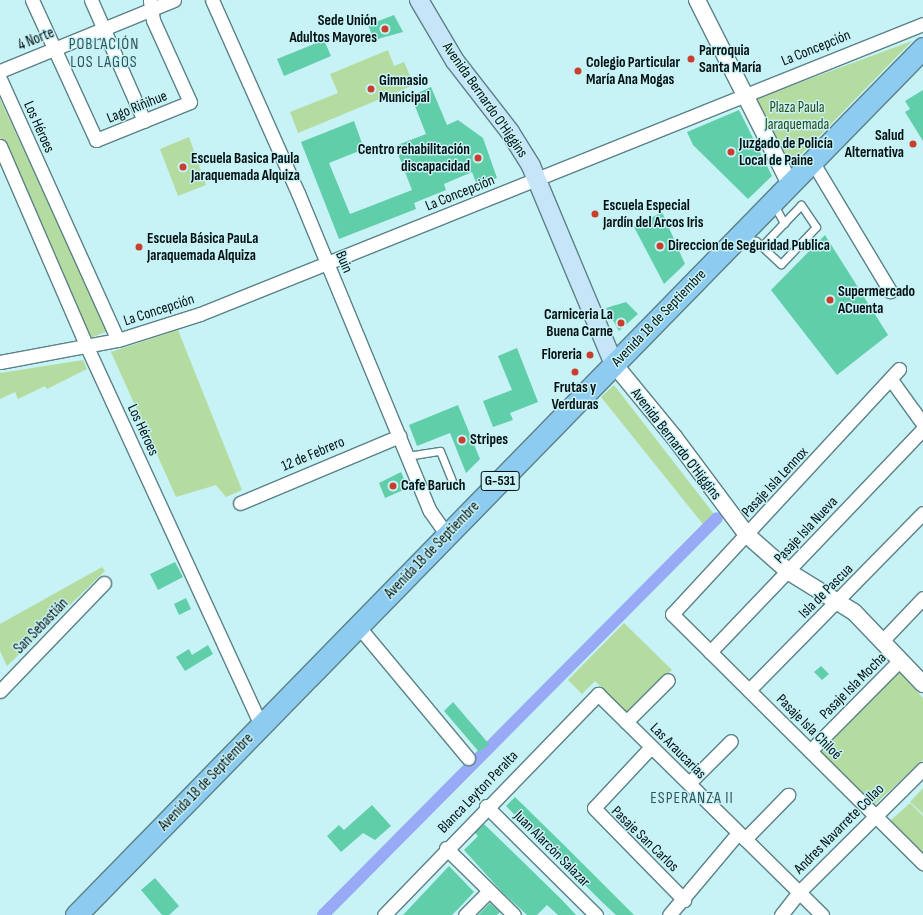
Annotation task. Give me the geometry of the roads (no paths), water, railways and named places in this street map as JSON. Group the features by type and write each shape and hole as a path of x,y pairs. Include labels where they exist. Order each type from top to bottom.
{"main road":[{"name":"Avenida Bernardo O'Higgins","path":"419,0 455,61 517,142 536,178 614,364"},
{"name":"Avenida 18 de Septiembre","path":"76,915 923,48"}],"street":[{"path":"32,0 54,49"},
{"path":"91,0 144,121"},
{"name":"4 Norte","path":"0,71 104,29 150,5 174,0"},
{"name":"Buin","path":"212,0 328,264 433,518 447,535"},
{"path":"697,0 790,184"},
{"name":"Lago Riñihue","path":"54,49 96,140 190,102 150,5"},
{"name":"La Concepción","path":"0,362 118,340 200,314 328,264 744,93 923,24"},
{"name":"Los Héroes","path":"0,79 118,340"},
{"name":"Los Héroes","path":"0,146 87,347 261,725"},
{"path":"812,162 890,291"},
{"name":"Avenida Bernardo O'Higgins","path":"614,364 670,432 728,512 747,535 789,572 839,602 883,640 923,683"},
{"name":"Pasaje Isla Lennox","path":"672,614 892,381 899,369"},
{"path":"892,381 923,424"},
{"name":"Pasaje Isla Nueva","path":"710,652 789,572 923,429"},
{"name":"12 de Febrero","path":"240,503 399,436"},
{"name":"Isla de Pascua","path":"749,690 839,602 923,513"},
{"name":"San Sebastián","path":"2,683 104,583"},
{"path":"883,640 923,598"},
{"name":"Pasaje Isla Chiloé","path":"672,614 923,863"},
{"path":"358,626 468,758"},
{"name":"Pasaje Isla Mocha","path":"810,751 901,659"},
{"path":"626,722 668,680"},
{"name":"Las Araucarias","path":"598,694 822,915"},
{"name":"Blanca Leyton Peralta","path":"384,915 486,806 598,694"},
{"path":"689,783 731,741"},
{"name":"Pasaje San Carlos","path":"651,746 594,808 684,900"},
{"name":"Andres Navarrete Collao","path":"781,915 799,892 875,815 923,770"},
{"path":"669,915 742,836 788,795"},
{"name":"Juan Alarcón Salazar","path":"486,806 596,915"},
{"path":"446,848 514,915"},
{"path":"465,915 489,891"}],"lane":[{"path":"774,201 776,215 784,224"},
{"path":"738,238 752,239 762,246 781,264 816,227 802,205 762,246"},
{"path":"407,456 440,451 452,480"}],"waterway":[{"path":"323,915 717,518"}],"place":[{"name":"Sede Unión Adultos Mayores","path":"385,29"},
{"name":"Parroquia Santa María","path":"691,59"},
{"name":"Colegio Particular María Ana Mogas","path":"578,71"},
{"name":"Gimnasio Municipal","path":"371,89"},
{"name":"Salud Alternativa","path":"913,144"},
{"name":"Juzgado de Policía Local de Paine","path":"731,152"},
{"name":"Centro rehabilitación discapacidad","path":"478,158"},
{"name":"Escuela Basica Paula Jaraquemada Alquiza","path":"183,167"},
{"name":"Escuela Especial Jardín del Arcos Iris","path":"595,214"},
{"name":"Direccion de Seguridad Publica","path":"660,246"},
{"name":"Escuela Básica PauLa Jaraquemada Alquiza","path":"139,247"},
{"name":"Supermercado ACuenta","path":"830,300"},
{"name":"Carniceria La Buena Carne","path":"621,323"},
{"name":"Floreria","path":"590,355"},
{"name":"Frutas y Verduras","path":"575,372"},
{"name":"Stripes","path":"462,440"},
{"name":"Cafe Baruch","path":"393,486"}],"district":[{"name":"POBLACIÓN LOS LAGOS","path":"104,54"},
{"name":"ESPERANZA II","path":"692,799"}],"park label":[{"name":"Plaza Paula Jaraquemada","path":"797,116"}]}
